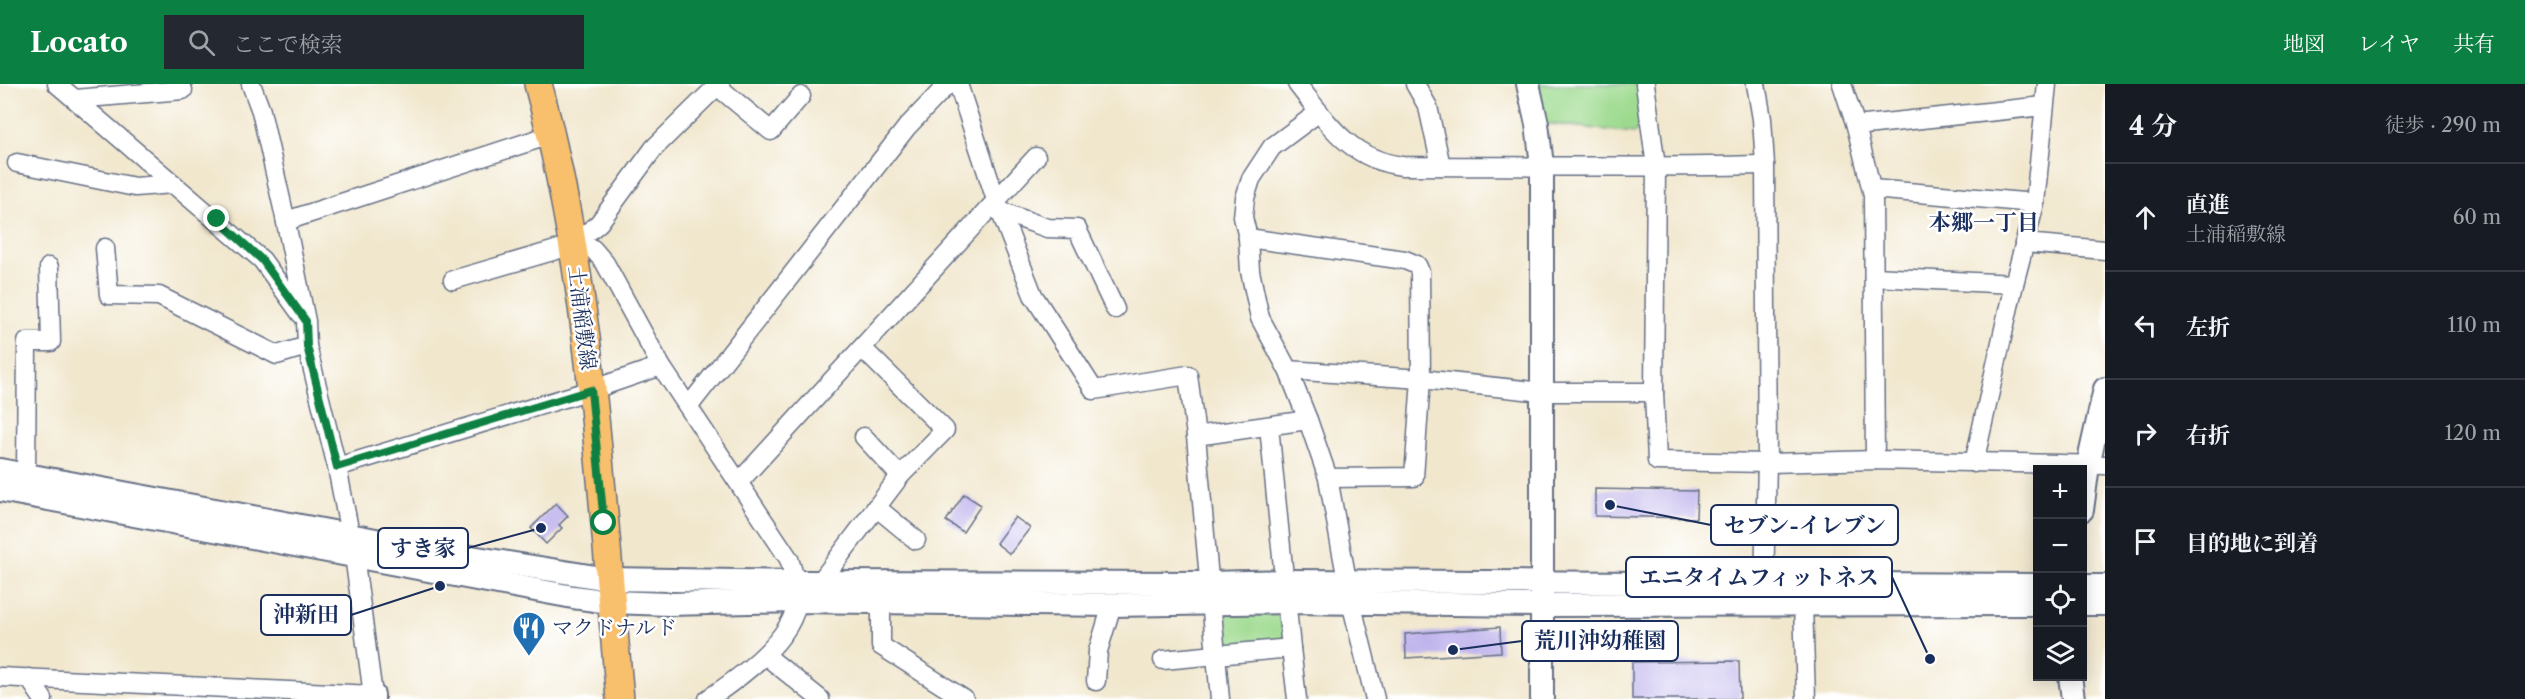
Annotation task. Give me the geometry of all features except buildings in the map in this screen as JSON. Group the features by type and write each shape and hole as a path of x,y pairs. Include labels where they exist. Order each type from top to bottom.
{"main road":[{"name":"土浦稲敷線","path":"537,84 573,245 591,390 620,699"}],"street":[{"path":"57,84 262,260 306,321"},
{"path":"0,677 178,692 373,697 337,467 307,346 306,321 286,221 261,111 251,84"},
{"path":"689,406 907,127 946,86 951,84"},
{"path":"958,84 998,206 1033,295 1094,390 1188,375 1196,436 1220,699"},
{"path":"1297,84 1348,145 1363,155 1384,164 1656,167 1765,165"},
{"path":"1415,84 1428,107 1441,166"},
{"path":"1528,84 1537,124 1542,165 1542,699"},
{"path":"1646,84 1656,167 1654,392 1658,461 1767,463 1875,460 2097,465"},
{"path":"1756,84 1762,119 1765,165 1767,463 1764,585"},
{"path":"1842,84 1856,126 1872,189 1875,460"},
{"path":"1974,463 2014,284 2035,203 2047,84"},
{"path":"453,280 573,245 599,222 654,148 717,86 771,131 801,96"},
{"path":"75,99 183,90"},
{"path":"1856,126 2044,106"},
{"path":"1319,112 1272,147 1251,179 1245,198 1243,217 1248,238 1250,271 1260,318 1288,370 1328,478 1349,592 1375,699"},
{"path":"286,221 550,135"},
{"path":"739,482 862,348 998,206 1036,157"},
{"path":"17,163 135,187 173,184"},
{"path":"1872,189 2035,203"},
{"path":"998,206 1047,228 1077,229 1115,309"},
{"path":"1248,238 1405,260 1418,266 1420,272 1421,379 1414,477 1328,478"},
{"path":"2024,243 2105,249"},
{"path":"573,245 593,249 605,263 661,366 789,559 796,591 791,619 765,655 708,699"},
{"path":"105,248 109,296 159,296 277,355 307,346"},
{"path":"26,475 27,342 51,342 49,267"},
{"path":"1874,276 2014,284"},
{"path":"820,582 900,476 945,430 862,348"},
{"path":"337,467 591,390 661,366"},
{"path":"1288,370 1421,379 1543,392 1654,392"},
{"path":"2087,495 2097,465 2105,389"},
{"path":"1196,436 1308,420"},
{"path":"1269,426 1297,699"},
{"path":"864,437 900,476"},
{"path":"0,470 351,545"},
{"path":"0,490 351,545 440,552 609,590 796,591 881,602 1112,605 1209,593"},
{"path":"876,507 916,540"},
{"path":"796,591 820,582 1209,593 1349,592 1541,605 2033,604"},
{"path":"1349,592 1541,582 2033,585"},
{"path":"2087,585 2105,586"},
{"path":"881,602 881,646 964,699"},
{"path":"1803,604 1806,699"},
{"path":"2087,604 2105,604"},
{"path":"1096,681 1098,651 1112,605"},
{"path":"1163,660 1291,648"},
{"path":"765,655 820,699"},
{"path":"29,678 43,699"},
{"path":"2071,681 2073,699"}],"green space":[{"path":"1534,84 1639,84 1644,115 1635,133 1543,123"},
{"path":"1283,605 1288,645 1218,652 1213,607"}],"place":[{"name":"セブン-イレブン","path":"1610,505"},
{"name":"すき家","path":"541,528"},
{"name":"沖新田","path":"440,586"},
{"name":"荒川沖幼稚園","path":"1453,650"},
{"name":"マクドナルド","path":"529,657"},
{"name":"エニタイムフィットネス","path":"1930,659"}],"district":[{"name":"本郷一丁目","path":"1984,222"}],"route":[{"path":"217,219 262,260 306,321 307,346 337,467 591,390 604,523"}]}
